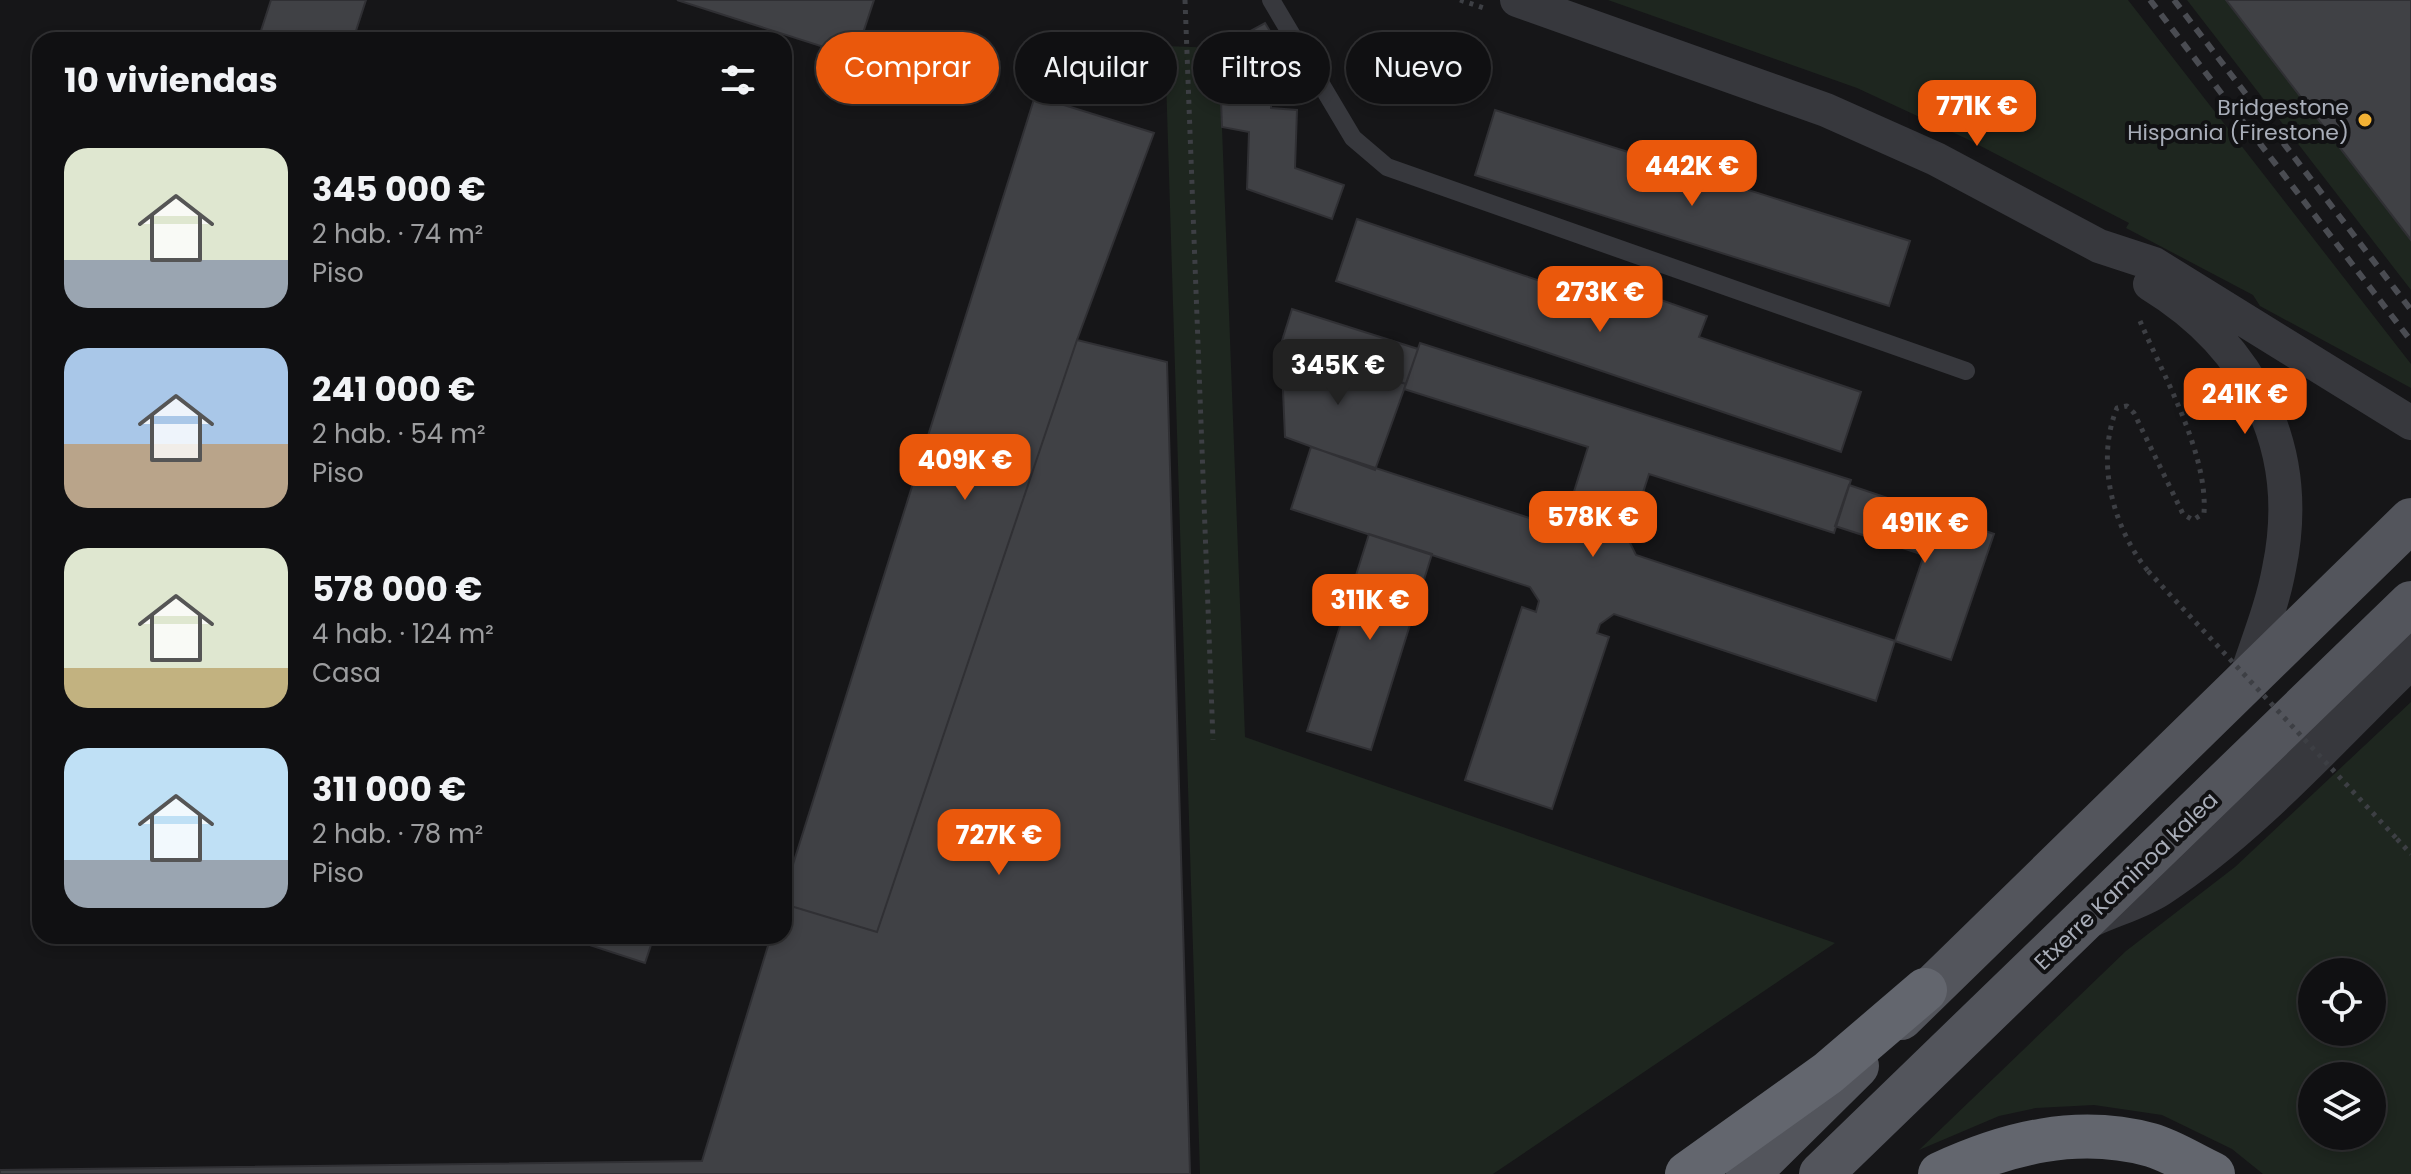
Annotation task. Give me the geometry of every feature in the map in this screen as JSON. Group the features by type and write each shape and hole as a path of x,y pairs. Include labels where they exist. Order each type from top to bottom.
{"highway":[{"path":"1687,1174 1828,1073 1925,990"},
{"path":"1940,1174 2008,1146 2041,1139 2093,1136 2152,1145 2213,1174"}],"main road":[{"path":"1748,1174 1840,1086 1925,990 2411,520"},
{"name":"Etxerre Kaminoa kalea","path":"1825,1168 2091,915 2411,603"}],"street":[{"path":"1517,0 1826,110 1936,159 2099,246 2154,264 2411,423"},
{"path":"2099,246 2121,267 2168,295 2223,345 2263,402 2279,444 2285,524 2280,567 2245,680"},
{"path":"2091,915 2156,886 2214,841 2271,792 2411,655"}],"lane":[{"path":"1271,0 1353,138 1387,167 1966,371"}],"path":[{"path":"1185,0 1213,740"},
{"path":"2138,317 2184,424 2205,499 2204,513 2193,520 2183,514 2134,413 2127,406 2117,408 2108,441 2116,517 2129,547 2411,854"}],"shaded area":[{"path":"1608,0 2128,0 2411,364 2411,388 2260,306 2253,295 2126,228 2129,223 1967,139 1857,88"},
{"path":"2187,0 2226,0 2411,240 2411,290"},
{"path":"1177,46 1193,47 1193,104 1221,104 1245,737 1835,943 1493,1174 1200,1174 1167,104 1177,104"},
{"path":"2411,702 2411,1174 2263,1174 2232,1149 2162,1115 2094,1105 2036,1108 1999,1116 1919,1150 2126,951 2235,867"}],"building":[{"path":"271,0 366,0 356,32 261,32"},
{"path":"677,0 874,0 863,32 816,32 816,45 792,37 792,32 777,32"},
{"name":"Bridgestone Hispania (Firestone)","path":"2226,0 2411,0 2411,240"},
{"path":"1265,23 1270,32 1248,32"},
{"path":"1032,104 1061,104 1154,133 1077,340 877,932 792,906 792,868"},
{"path":"1221,104 1271,104 1271,108 1297,110 1295,168 1344,185 1332,219 1247,189 1249,132 1222,127"},
{"path":"1495,110 1910,241 1889,306 1475,175"},
{"path":"1357,219 1614,306 1621,286 1707,316 1699,337 1861,392 1841,452 1336,281"},
{"path":"1292,309 1418,349 1406,384 1281,344"},
{"path":"1077,340 1167,362 1190,1174 0,1174 0,1170 702,1161 769,944 792,944 792,906 877,932"},
{"path":"1420,343 1851,480 1834,533 1649,474 1628,539 1636,555 1895,641 1876,701 1614,614 1600,624 1597,633 1609,637 1552,809 1465,780 1522,607 1536,612 1539,601 1530,587 1291,509 1311,447 1554,526 1566,517 1588,447 1404,389"},
{"path":"1281,344 1406,384 1375,470 1285,437"},
{"path":"1849,485 1994,534 1951,660 1895,641 1924,555 1835,526"},
{"path":"1369,534 1432,554 1371,750 1307,731"},
{"path":"587,944 651,944 645,963"}],"railway":[{"path":"2150,0 2411,341"},
{"path":"2174,0 2411,310"}],"place":[{"name":"Bridgestone Hispania (Firestone)","path":"2365,120"}]}
